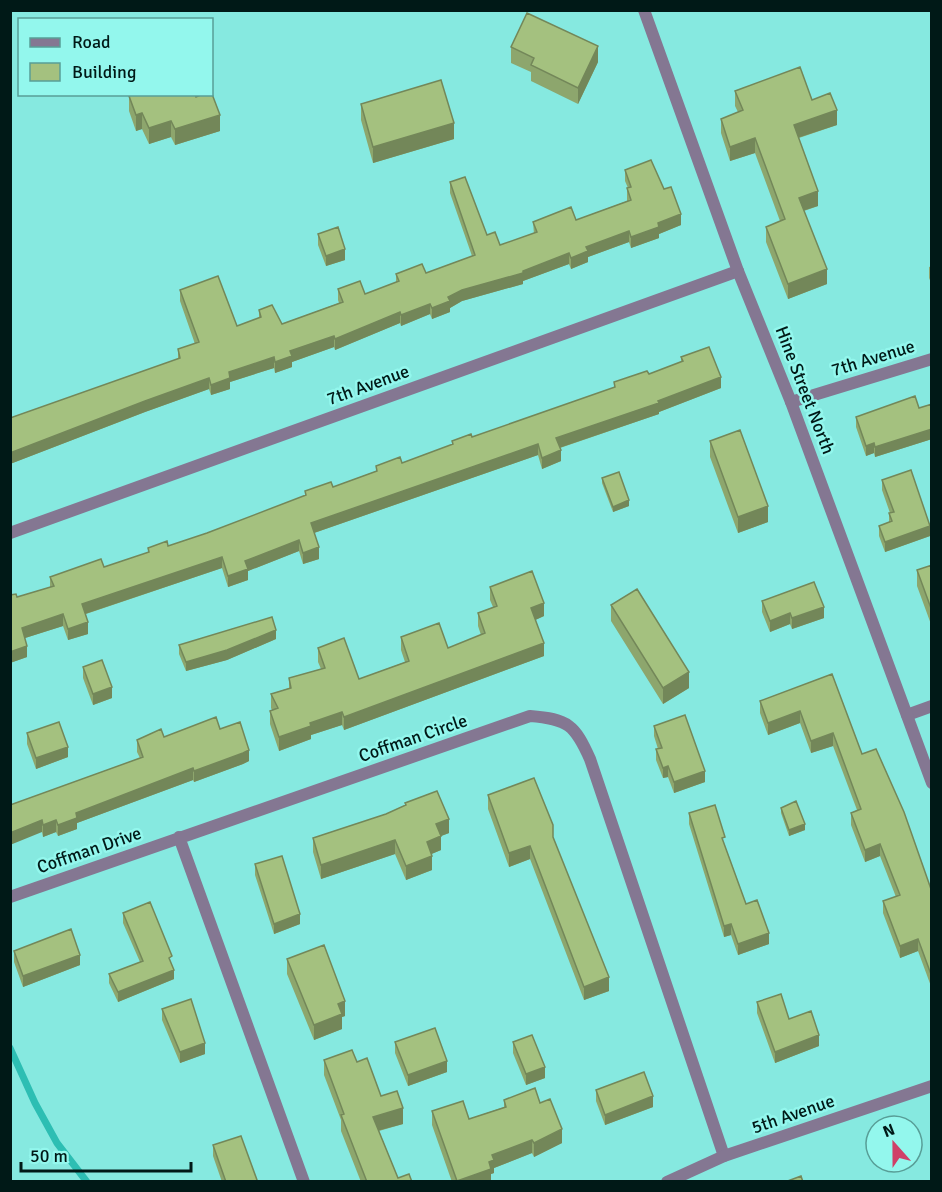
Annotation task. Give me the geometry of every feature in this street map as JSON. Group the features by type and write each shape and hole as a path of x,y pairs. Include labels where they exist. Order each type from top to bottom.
{"street":[{"name":"Hine Street North","path":"644,10 738,271 791,402 932,783"},
{"name":"7th Avenue","path":"10,533 738,271"},
{"name":"7th Avenue","path":"791,402 932,359"},
{"path":"907,715 932,706"},
{"name":"Coffman Circle","path":"179,837 531,716 556,718 579,733 590,759 724,1156"},
{"path":"179,837 304,1182"},
{"name":"Coffman Drive","path":"10,897 179,837"},
{"name":"5th Avenue","path":"667,1182 683,1179 724,1156 932,1086"}],"building":[{"path":"527,13 598,46 578,88 531,65 534,58 511,47"},
{"path":"800,67 812,100 830,93 837,110 794,125 818,191 799,198 827,269 788,284 766,227 785,219 755,138 730,147 721,119 743,110 735,91"},
{"path":"441,80 454,123 373,147 361,104"},
{"path":"129,96 213,96 220,115 175,129 171,121 149,128 142,113 136,115"},
{"path":"651,160 664,189 671,187 681,214 658,223 659,227 631,237 629,231 586,247 588,251 571,258 569,253 523,271 523,273 462,290 448,297 450,301 432,308 430,304 401,315 400,312 335,339 334,336 290,351 292,356 275,362 274,357 229,372 230,378 211,385 209,378 10,453 10,418 180,358 178,349 199,342 180,290 218,276 237,326 261,317 259,310 272,305 282,324 343,302 338,289 360,281 365,294 399,281 396,274 422,264 426,273 475,255 450,182 465,177 487,235 495,232 500,245 537,232 533,222 571,207 576,220 631,200 627,188 631,187 625,170"},
{"path":"338,227 345,249 326,256 318,234"},
{"path":"709,347 721,377 658,401 659,403 556,438 561,450 542,458 538,444 311,523 319,547 303,553 299,540 245,561 248,569 228,576 222,557 82,604 88,622 68,629 63,614 22,628 27,646 10,652 10,595 16,594 17,597 54,586 50,577 101,559 104,567 149,552 148,548 167,541 168,546 207,533 306,495 305,491 331,482 333,487 377,471 376,466 400,457 402,463 453,444 452,441 471,434 472,437 615,387 614,382 647,371 649,374 683,361 681,357"},
{"path":"915,396 919,408 932,404 932,429 875,447 874,443 866,446 856,417"},
{"path":"740,430 768,506 738,517 710,441"},
{"path":"911,470 930,526 885,542 879,526 892,521 889,513 894,512 882,480"},
{"path":"619,472 629,500 613,507 602,478"},
{"path":"932,565 932,611 917,570"},
{"path":"532,571 544,603 531,608 544,643 344,717 342,712 279,737 270,711 278,708 271,694 291,688 289,678 325,668 318,648 344,638 359,679 409,661 401,637 439,623 448,648 485,633 478,613 497,606 490,587"},
{"path":"814,582 824,607 792,618 790,613 770,621 762,601"},
{"path":"637,589 689,672 663,688 611,605"},
{"path":"272,617 276,630 227,650 186,662 179,645"},
{"path":"102,660 112,687 93,694 83,667"},
{"path":"832,674 862,754 876,749 904,812 932,892 932,977 918,939 900,946 883,901 900,895 880,844 865,850 851,813 861,809 833,733 811,741 800,711 768,723 760,701"},
{"path":"685,715 705,771 674,782 668,766 663,768 656,749 662,748 654,726"},
{"path":"216,717 220,729 240,722 249,750 194,771 193,768 76,813 77,818 58,825 56,820 43,825 42,820 10,833 10,805 143,757 137,740 161,729 164,737"},
{"path":"59,722 68,747 36,758 27,733"},
{"path":"534,778 553,825 553,837 609,977 584,987 530,846 509,853 488,795"},
{"path":"437,791 449,819 436,824 441,836 427,842 432,856 406,866 395,840 321,865 313,838 386,814 406,805 405,803"},
{"path":"796,801 805,824 789,830 781,808"},
{"path":"715,805 725,837 722,838 746,904 757,900 769,933 738,944 731,924 724,926 689,813"},
{"path":"282,856 300,914 274,924 255,864"},
{"path":"150,902 172,956 169,958 174,970 118,992 109,974 143,961 123,913"},
{"path":"71,929 80,955 23,976 14,951"},
{"path":"324,945 345,1001 338,1004 342,1014 314,1025 287,959"},
{"path":"781,994 789,1019 811,1011 819,1035 775,1052 757,1002"},
{"path":"191,999 205,1043 180,1052 162,1009"},
{"path":"435,1028 447,1061 408,1075 395,1042"},
{"path":"532,1035 545,1067 526,1074 513,1042"},
{"path":"352,1050 357,1062 367,1058 381,1096 397,1091 403,1108 373,1117 398,1178 409,1174 412,1182 367,1182 341,1115 344,1114 324,1060"},
{"path":"644,1072 653,1096 605,1115 596,1090"},
{"path":"535,1088 540,1103 550,1099 562,1129 534,1143 532,1140 492,1155 494,1160 489,1162 491,1169 457,1181 432,1111 463,1101 469,1119 506,1107 504,1100"},
{"path":"241,1136 257,1180 226,1182 213,1145"},
{"path":"801,1176 803,1182 785,1182"}],"waterway":[{"path":"10,1048 35,1103 57,1143 87,1182"}]}
